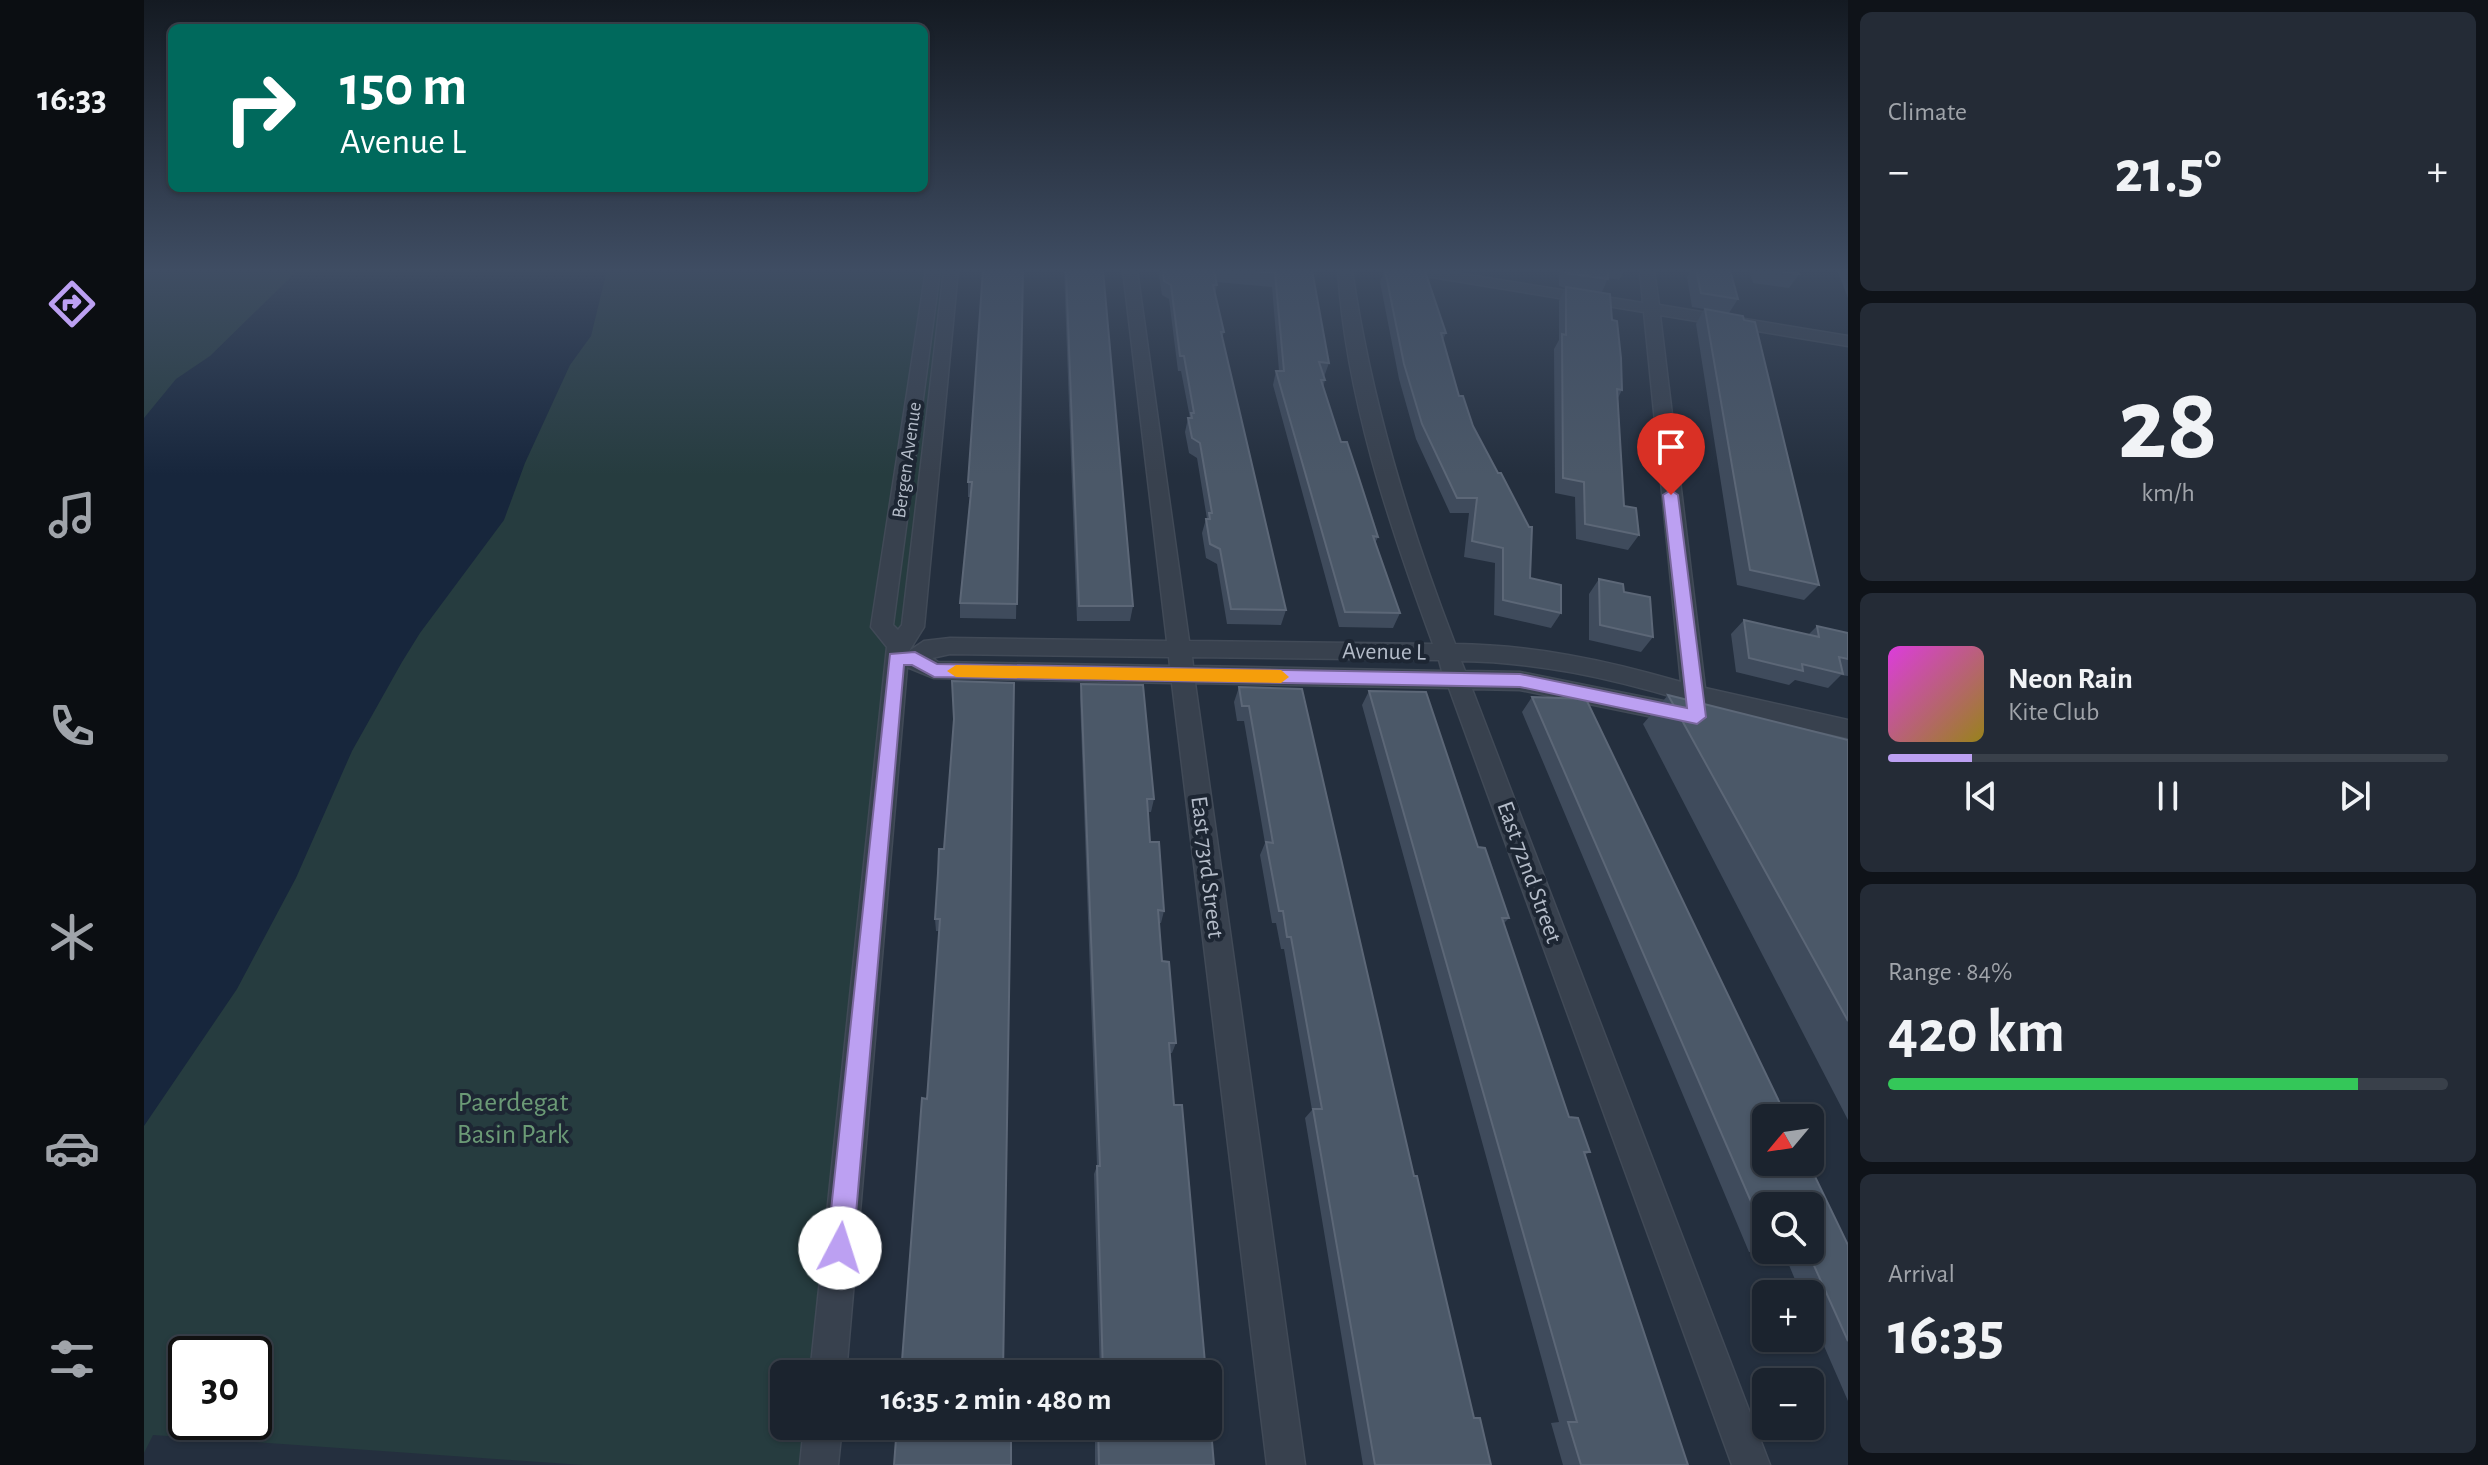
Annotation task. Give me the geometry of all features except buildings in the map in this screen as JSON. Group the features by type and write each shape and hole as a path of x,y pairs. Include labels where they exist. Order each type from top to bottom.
{"street":[{"name":"Bergen Avenue","path":"903,654 882,627 923,338"},
{"name":"Bergen Avenue","path":"829,1360 903,654 913,627 944,338"},
{"name":"East 73rd Street","path":"1139,338 1286,1465"},
{"name":"East 72nd Street","path":"1354,338 1371,427 1416,568 1751,1465"},
{"path":"1653,338 1695,706"},
{"name":"Avenue L","path":"903,654 950,646 1514,653 1628,675 1757,733"},
{"name":"Avenue L","path":"903,654 934,670 1520,681 1848,729"},
{"path":"819,1465 822,1440"}],"green space":[{"path":"144,338 245,338 144,439"},
{"name":"Paerdegat Basin Park","path":"574,338 944,338 831,1360 770,1360 770,1440 822,1440 819,1465 583,1465 225,1440 272,1440 272,1336 168,1336 168,1436 153,1435 144,1453 144,1070"}],"water":[{"path":"228,338 589,338 570,365 525,463 504,520 402,662 352,751 296,878 237,989 144,1126 144,418 176,379 210,356"}],"slow traffic":[{"path":"956,671 1281,677"}],"route":[{"path":"840,1248 896,659 915,659 934,670 1520,681 1697,717 1671,495"}]}
